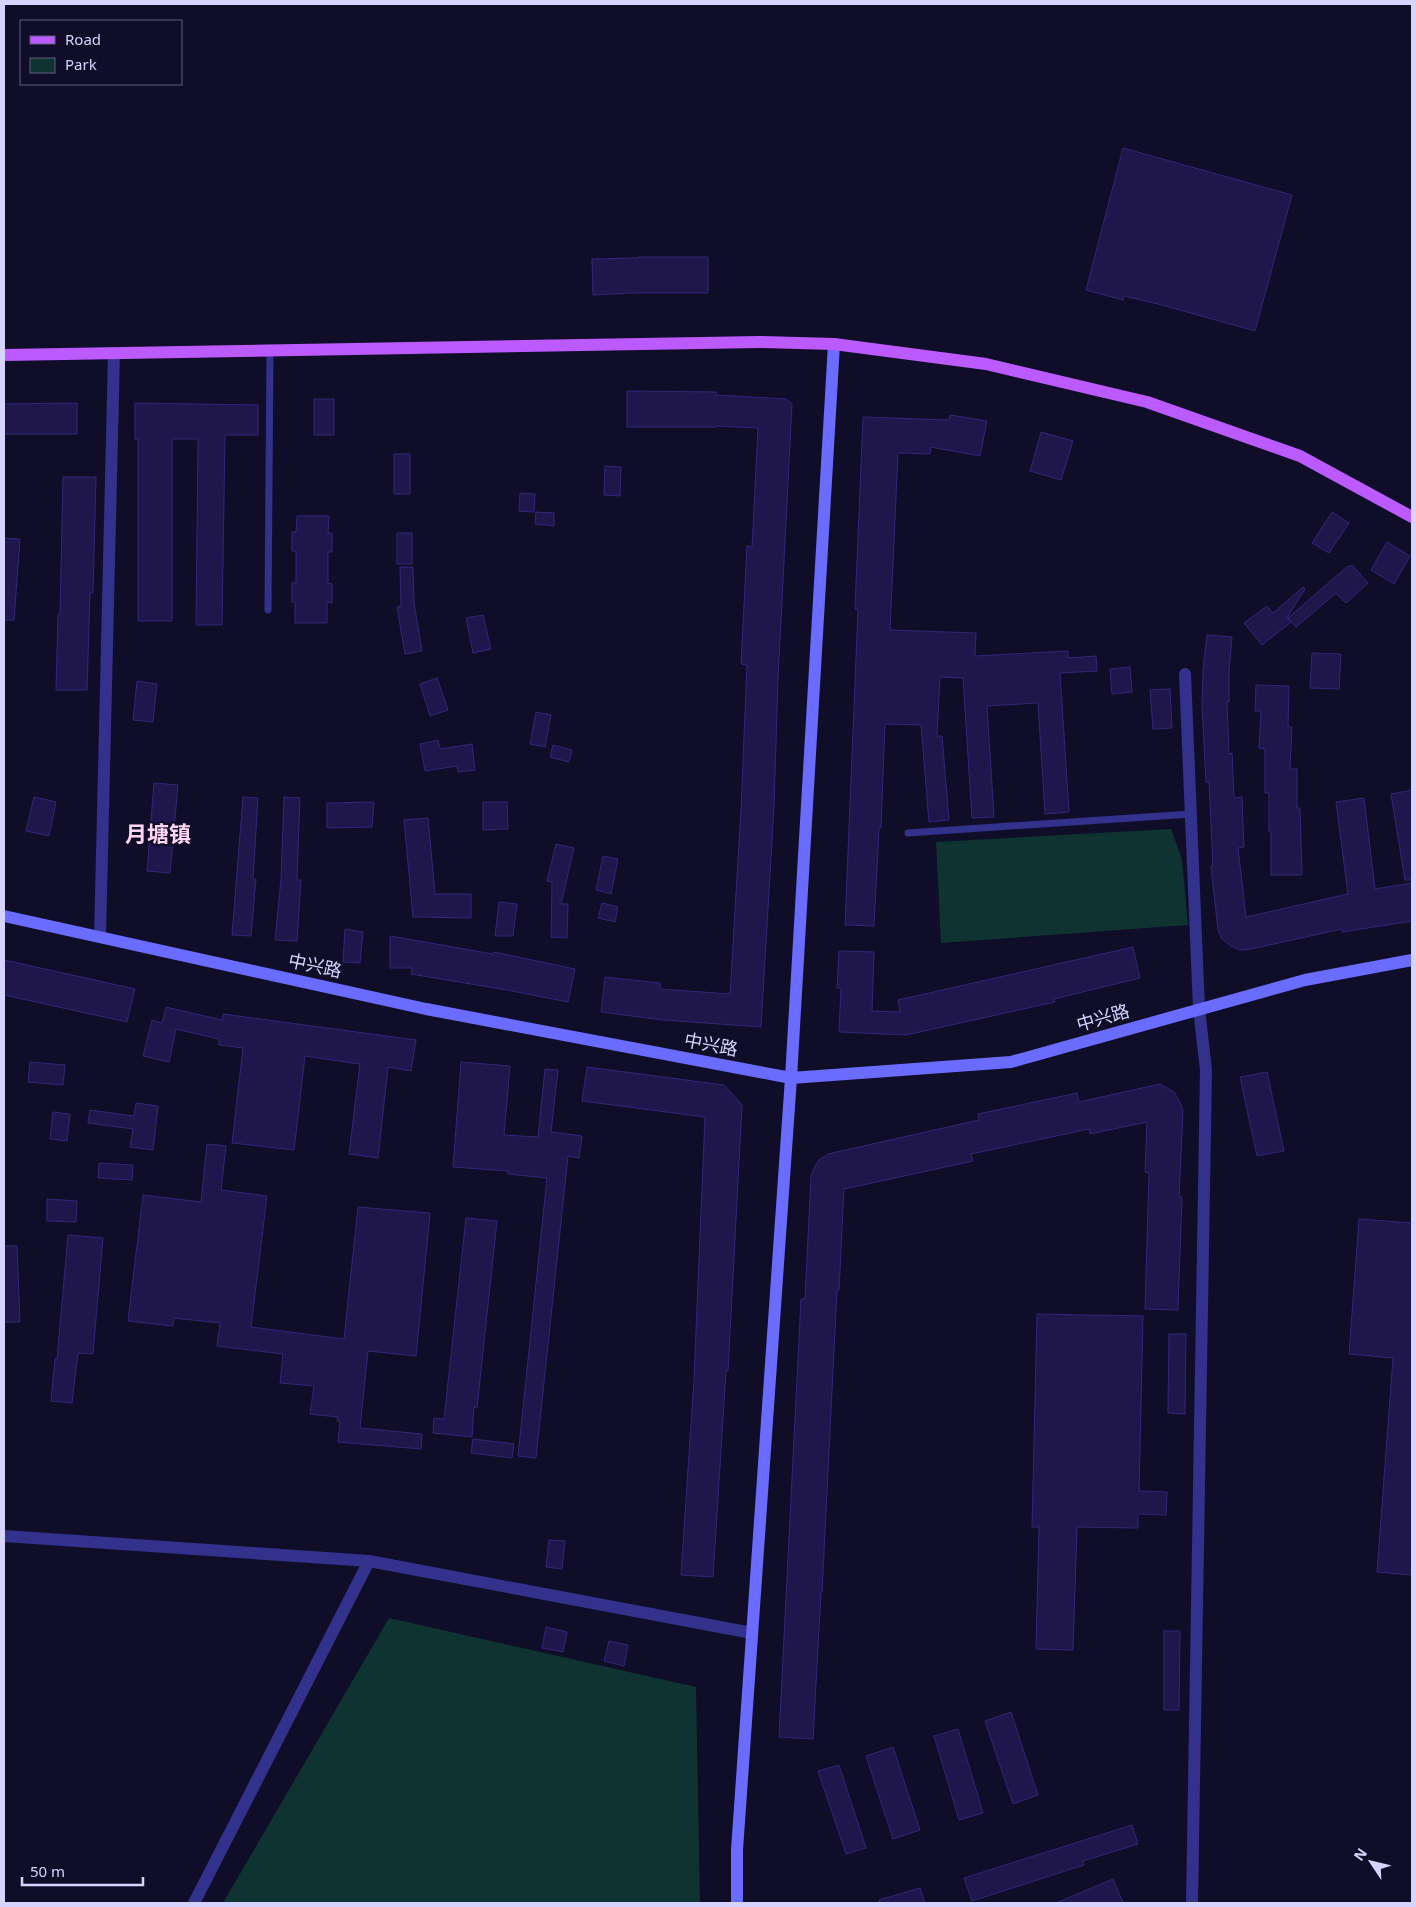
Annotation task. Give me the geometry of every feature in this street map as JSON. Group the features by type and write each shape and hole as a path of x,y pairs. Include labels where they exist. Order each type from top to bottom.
{"main road":[{"path":"4,355 760,342 834,344 986,364 1146,402 1300,456 1412,517"},
{"path":"737,1903 736,1850 792,1078 834,344"},
{"name":"中兴路","path":"4,916 426,1009 792,1078 1011,1062 1305,980 1412,960"}],"street":[{"path":"100,937 114,353"},
{"path":"1185,674 1199,1009 1206,1070 1192,1903"},
{"path":"4,1536 369,1561 752,1633"},
{"path":"194,1903 369,1561"}],"lane":[{"path":"268,610 270,350"},
{"path":"908,833 1191,814"}],"green space":[{"path":"1171,829 1182,859 1188,925 941,943 936,842"},
{"path":"389,1618 696,1687 700,1903 223,1903"}],"building":[{"path":"1123,148 1292,195 1255,331 1162,305 1124,296 1123,300 1086,290"},
{"path":"708,257 708,293 593,295 592,259"},
{"path":"627,391 716,392 716,395 786,399 792,404 778,678 774,807 761,1027 663,1020 601,1012 605,977 660,983 660,989 730,994 747,665 741,664 747,546 752,547 758,428 716,426 627,427"},
{"path":"314,399 334,399 334,435 314,435"},
{"path":"77,403 77,434 4,434 4,404"},
{"path":"135,403 258,405 258,435 225,435 222,625 196,625 198,439 172,439 172,621 138,621 138,439 135,439"},
{"path":"950,415 987,421 980,456 931,447 930,454 898,453 890,630 976,633 975,656 1068,651 1068,658 1096,656 1097,671 1060,673 1069,812 1045,814 1038,703 987,706 994,817 972,818 963,678 940,677 937,736 942,736 949,820 929,822 921,725 885,724 881,828 879,828 874,926 845,925 858,610 855,609 863,417 949,420"},
{"path":"1041,432 1073,441 1061,480 1030,471"},
{"path":"394,454 410,454 410,494 394,494"},
{"path":"605,466 621,467 620,496 604,495"},
{"path":"63,477 96,477 93,593 90,593 87,690 56,690 58,614 60,614"},
{"path":"520,493 535,494 534,512 519,511"},
{"path":"536,512 554,513 554,526 535,524"},
{"path":"1332,512 1349,523 1329,553 1312,543"},
{"path":"297,516 329,516 328,533 332,533 332,552 328,552 328,583 332,584 332,603 327,602 327,623 295,623 295,602 292,602 292,583 296,583 296,551 292,551 292,532 296,532"},
{"path":"397,533 412,533 412,564 397,564"},
{"path":"4,538 20,539 14,620 4,620"},
{"path":"1387,542 1410,556 1394,584 1371,570"},
{"path":"1348,566 1353,566 1368,583 1346,603 1336,593 1296,627 1288,618"},
{"path":"400,567 413,567 414,603 422,651 405,654 397,607 401,606"},
{"path":"1303,587 1305,589 1287,618 1291,622 1262,645 1244,623 1267,606 1273,613"},
{"path":"483,615 491,649 473,653 466,618"},
{"path":"1207,635 1232,637 1229,702 1227,701 1229,754 1232,753 1234,798 1242,797 1244,847 1238,848 1246,917 1348,894 1336,802 1364,798 1375,889 1412,883 1412,921 1342,932 1342,929 1251,949 1240,950 1222,939 1218,930 1211,866 1213,866 1209,782 1206,782 1202,708 1203,670"},
{"path":"1312,653 1341,654 1339,689 1310,688"},
{"path":"1130,667 1132,692 1112,694 1110,669"},
{"path":"437,678 448,710 430,716 420,684"},
{"path":"137,681 157,684 153,722 133,720"},
{"path":"1256,685 1289,686 1288,726 1292,727 1290,769 1297,769 1297,808 1300,808 1302,875 1271,875 1269,793 1265,793 1265,749 1259,748 1261,711 1255,711"},
{"path":"1170,689 1172,728 1153,729 1150,690"},
{"path":"536,712 551,715 545,747 530,744"},
{"path":"438,740 440,749 472,744 475,770 458,772 457,766 425,771 420,744"},
{"path":"553,745 572,750 569,762 550,757"},
{"path":"154,783 178,785 170,873 147,871"},
{"path":"1412,790 1412,880 1405,880 1391,794"},
{"path":"34,797 56,802 49,836 26,831"},
{"path":"243,797 258,798 253,879 256,879 251,936 232,935"},
{"path":"284,797 300,798 297,880 301,880 297,941 275,940 281,879"},
{"path":"374,802 372,827 327,828 327,803"},
{"path":"483,802 507,802 508,829 483,830"},
{"path":"428,818 435,894 471,894 471,918 413,917 404,820"},
{"path":"556,844 574,848 561,904 568,904 567,938 551,937 552,882 547,881"},
{"path":"603,856 618,859 611,894 596,890"},
{"path":"499,902 517,904 513,936 495,936"},
{"path":"602,903 618,907 615,922 598,918"},
{"path":"345,929 363,932 360,963 343,962"},
{"path":"390,936 493,954 494,952 575,969 568,1002 411,974 412,968 390,968"},
{"path":"1133,947 1140,978 1054,999 1055,1002 906,1035 839,1032 841,988 837,988 839,951 874,952 872,1011 900,1012 898,1000"},
{"path":"4,960 135,989 127,1022 4,995"},
{"path":"166,1007 222,1020 223,1014 416,1040 411,1071 388,1067 378,1158 349,1154 360,1064 305,1056 294,1150 232,1143 243,1048 219,1045 219,1039 176,1029 169,1062 143,1056 152,1020 162,1023"},
{"path":"30,1062 65,1065 63,1085 28,1082"},
{"path":"461,1062 510,1066 504,1135 538,1137 545,1069 558,1070 551,1132 582,1136 579,1158 568,1156 536,1458 518,1456 547,1178 508,1174 508,1171 453,1167"},
{"path":"587,1067 724,1085 742,1105 728,1371 726,1371 713,1577 681,1575 694,1379 705,1117 582,1101"},
{"path":"1267,1072 1284,1151 1257,1156 1240,1077"},
{"path":"1160,1084 1174,1092 1183,1111 1179,1197 1182,1197 1178,1310 1145,1309 1149,1173 1145,1172 1147,1122 1090,1134 1089,1129 971,1154 973,1161 844,1189 813,1739 779,1737 801,1299 805,1299 811,1176 814,1168 819,1160 828,1154 979,1120 978,1114 1077,1093 1079,1102"},
{"path":"136,1103 158,1106 153,1150 130,1147 133,1129 88,1123 90,1110 134,1116"},
{"path":"53,1112 70,1114 67,1141 50,1139"},
{"path":"207,1144 226,1146 221,1190 267,1196 251,1327 344,1339 358,1207 430,1213 416,1356 368,1351 360,1428 422,1434 421,1449 338,1442 340,1421 337,1421 338,1417 310,1414 314,1386 280,1383 283,1354 217,1346 220,1323 174,1318 173,1326 128,1321 143,1195 201,1202"},
{"path":"99,1163 133,1165 132,1180 98,1178"},
{"path":"47,1199 77,1201 76,1222 47,1221"},
{"path":"466,1218 497,1221 477,1408 474,1407 472,1437 433,1433 434,1418 444,1419"},
{"path":"1359,1219 1412,1223 1412,1575 1377,1572 1393,1358 1349,1354"},
{"path":"68,1235 103,1238 93,1354 78,1353 72,1403 51,1401 55,1359 57,1359"},
{"path":"4,1246 17,1246 20,1322 4,1322"},
{"path":"1037,1314 1143,1316 1139,1491 1167,1492 1166,1515 1138,1514 1138,1528 1077,1527 1073,1650 1036,1649 1039,1527 1032,1527"},
{"path":"1169,1334 1186,1334 1185,1414 1168,1413"},
{"path":"473,1439 514,1444 512,1458 471,1453"},
{"path":"549,1540 565,1541 562,1569 546,1567"},
{"path":"546,1627 567,1632 563,1652 542,1648"},
{"path":"1164,1631 1180,1631 1179,1710 1164,1710"},
{"path":"609,1641 628,1645 624,1666 604,1661"},
{"path":"1011,1712 1038,1795 1013,1804 985,1721"},
{"path":"958,1729 983,1813 959,1820 934,1736"},
{"path":"893,1747 920,1830 893,1839 866,1756"},
{"path":"839,1765 866,1848 846,1854 818,1771"},
{"path":"1132,1825 1138,1844 1083,1861 1084,1865 972,1901 964,1878"},
{"path":"1113,1879 1123,1903 1056,1903"},
{"path":"920,1888 925,1903 880,1903 879,1900"}],"district":[{"name":"月塘镇","path":"158,834"}]}
